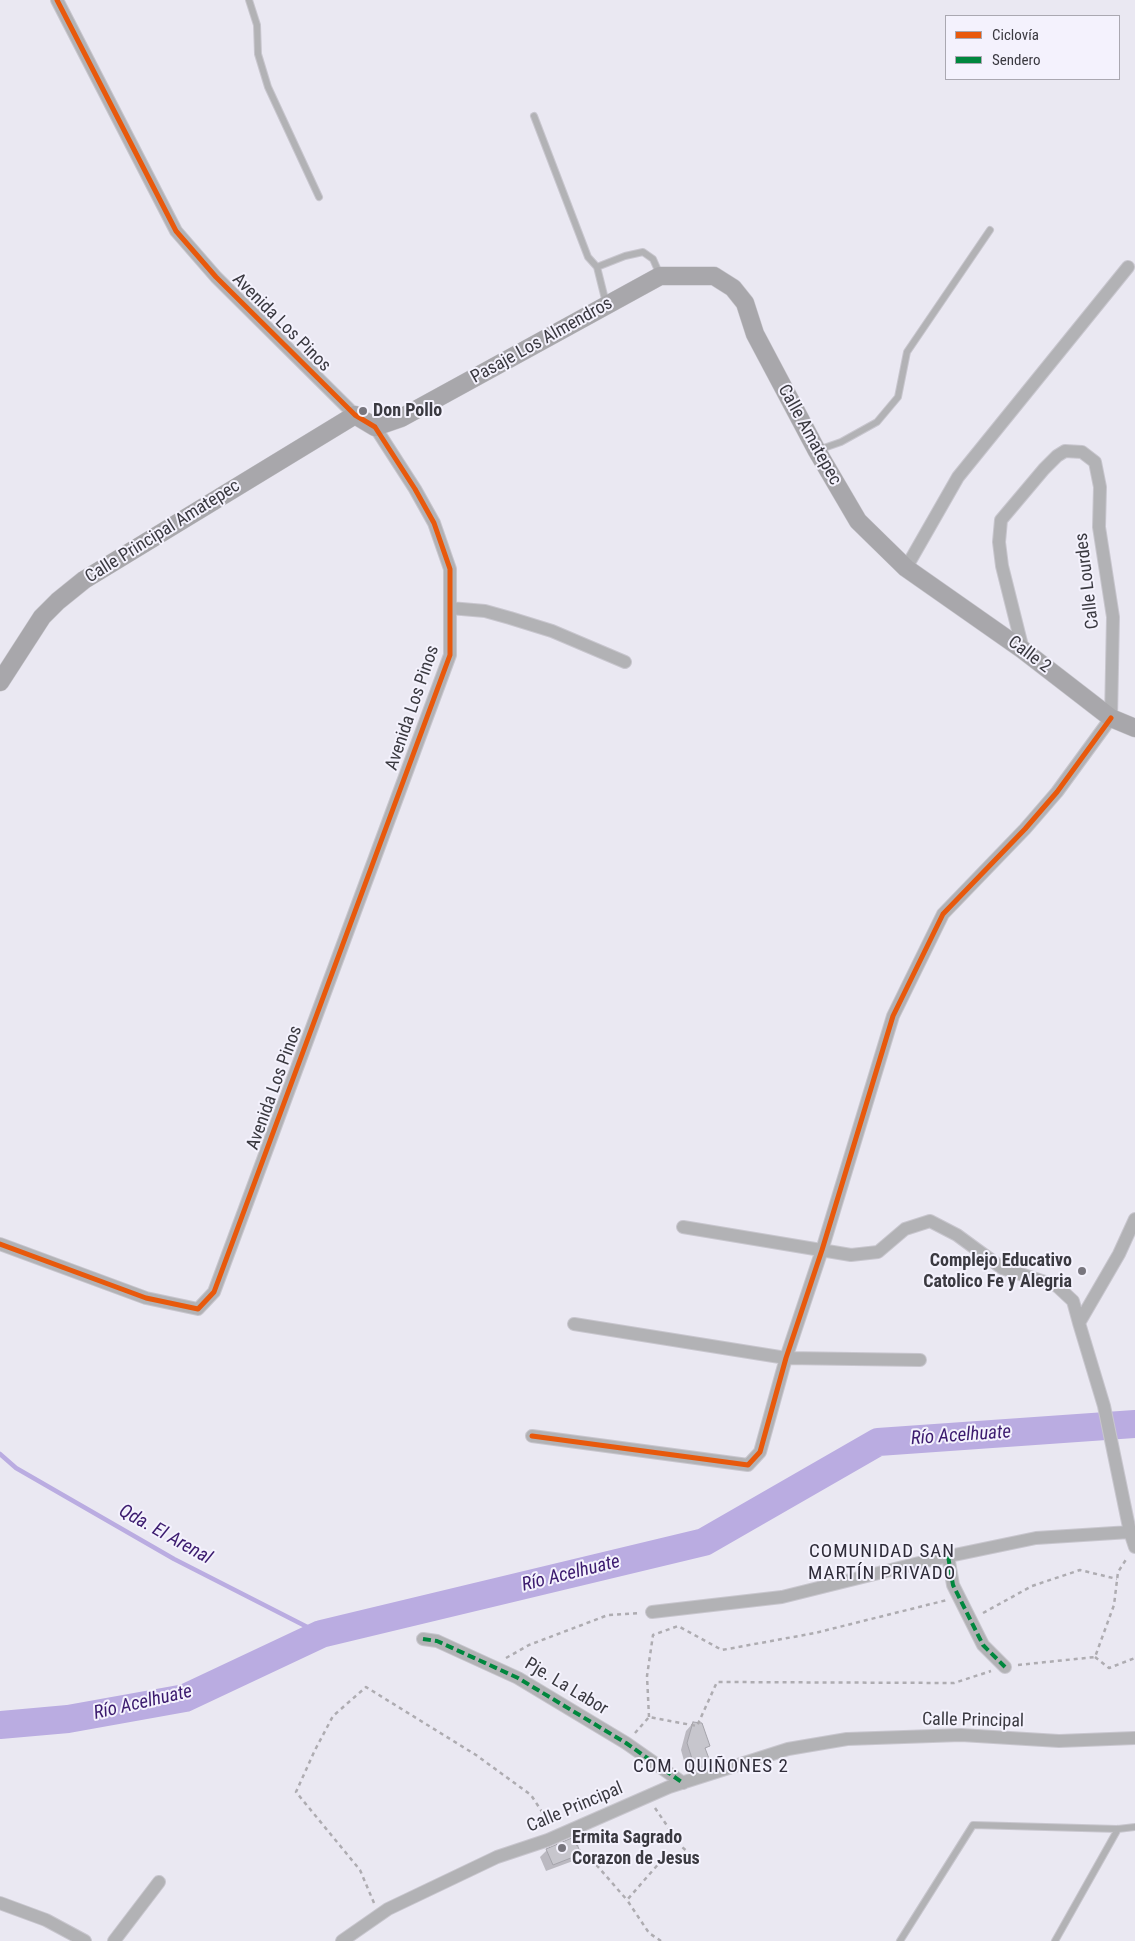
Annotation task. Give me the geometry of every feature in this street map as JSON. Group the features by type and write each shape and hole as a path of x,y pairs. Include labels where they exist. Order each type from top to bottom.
{"street":[{"name":"Avenida Los Pinos","path":"0,1244 146,1298 198,1309 214,1292 450,655 450,569 434,523 415,489 375,427 355,415 216,277 176,231 57,0"},
{"path":"906,568 958,477 1128,267"},
{"name":"Pasaje Los Almendros","path":"375,427 401,418 660,276 714,276"},
{"name":"Calle Amatepec","path":"714,276 733,288 745,303 754,334 817,451 858,521 906,568 924,580"},
{"name":"Calle Principal Amatepec","path":"0,682 42,617 84,580 355,415"},
{"name":"Calle Lourdes","path":"1023,650 1002,566 999,542 1001,520 1044,469 1065,451 1082,452 1095,462 1100,486 1099,526 1113,617 1111,718"},
{"name":"Calle 2","path":"924,580 1023,650 1111,718 1135,728"},
{"path":"450,608 485,611 510,618 552,631 625,662"},
{"path":"532,1436 748,1465 760,1452 786,1358 822,1250 893,1016 942,914 1057,792 1111,718"},
{"path":"1079,1323 1119,1254 1135,1219"},
{"path":"683,1227 851,1255 878,1252 906,1229 930,1221 957,1235 1002,1268 1057,1286 1073,1301 1104,1406 1130,1532 1135,1547"},
{"path":"574,1324 786,1358 920,1360"},
{"path":"652,1612 782,1597 948,1556 1036,1538 1130,1532"},
{"path":"948,1556 953,1585 958,1597 983,1646 1004,1667"},
{"name":"Pje. La Labor","path":"423,1639 436,1641 518,1678 626,1743 683,1783"},
{"name":"Calle Principal","path":"342,1941 388,1909 497,1857 557,1836 683,1783 788,1749 847,1739 961,1736 1059,1741 1135,1738"},
{"path":"114,1941 159,1882"},
{"path":"0,1903 46,1920 85,1941"}],"lane":[{"path":"248,0 256,26 258,54 268,87 319,197"},
{"path":"534,116 588,256 597,268 607,306"},
{"path":"817,451 841,442 877,422 898,397 907,352 990,230"},
{"path":"597,268 625,256 643,252 653,259 660,276"},
{"path":"900,1941 973,1825 1118,1829 1135,1827"},
{"path":"1055,1941 1118,1829"}],"path":[{"path":"1095,1657 1114,1605 1118,1572 1135,1547"},
{"path":"970,1620 1032,1586 1080,1570 1117,1579"},
{"path":"626,1743 649,1717 648,1676 653,1635 678,1626 722,1650 815,1634 958,1597"},
{"path":"491,1666 529,1644 608,1615 652,1612 662,1632"},
{"path":"649,1717 698,1726 717,1682 954,1684 1004,1667 1095,1657 1109,1668 1135,1658"},
{"path":"379,1915 360,1870 296,1792 333,1716 366,1686 476,1755 531,1796 557,1836"},
{"path":"627,1900 661,1861 691,1855 682,1846 647,1797"},
{"path":"571,1830 581,1854 593,1861 627,1900 649,1933 661,1941"}],"building":[{"path":"693,1722 702,1723 710,1746 705,1748 711,1764 695,1768 687,1743"},
{"name":"Ermita Sagrado Corazon de Jesus","path":"574,1837 581,1854 553,1865 546,1849"}],"waterway":[{"name":"Río Acelhuate","path":"0,1725 68,1719 185,1698 321,1634 704,1542 878,1442 1135,1424"},
{"name":"Qda. El Arenal","path":"0,1454 16,1468 174,1559 321,1634"}],"marked path":[{"path":"948,1556 953,1585 983,1645 1005,1667"},
{"path":"423,1639 437,1641 518,1678 626,1743 683,1783"}],"cycle path":[{"path":"0,1244 146,1298 198,1309 214,1292 450,655 450,569 434,523 415,489 375,427 355,415 216,277 176,231 57,0"},
{"path":"532,1436 748,1465 760,1452 786,1358 822,1250 893,1016 943,914 1025,829 1057,792 1111,718"}],"place":[{"name":"Don Pollo","path":"363,411"},
{"name":"Complejo Educativo Catolico Fe y Alegria","path":"1082,1271"},
{"name":"Ermita Sagrado Corazon de Jesus","path":"562,1848"}],"district":[{"name":"COMUNIDAD SAN MARTÍN PRIVADO","path":"882,1563"},
{"name":"COM. QUIÑONES 2","path":"711,1767"}]}
